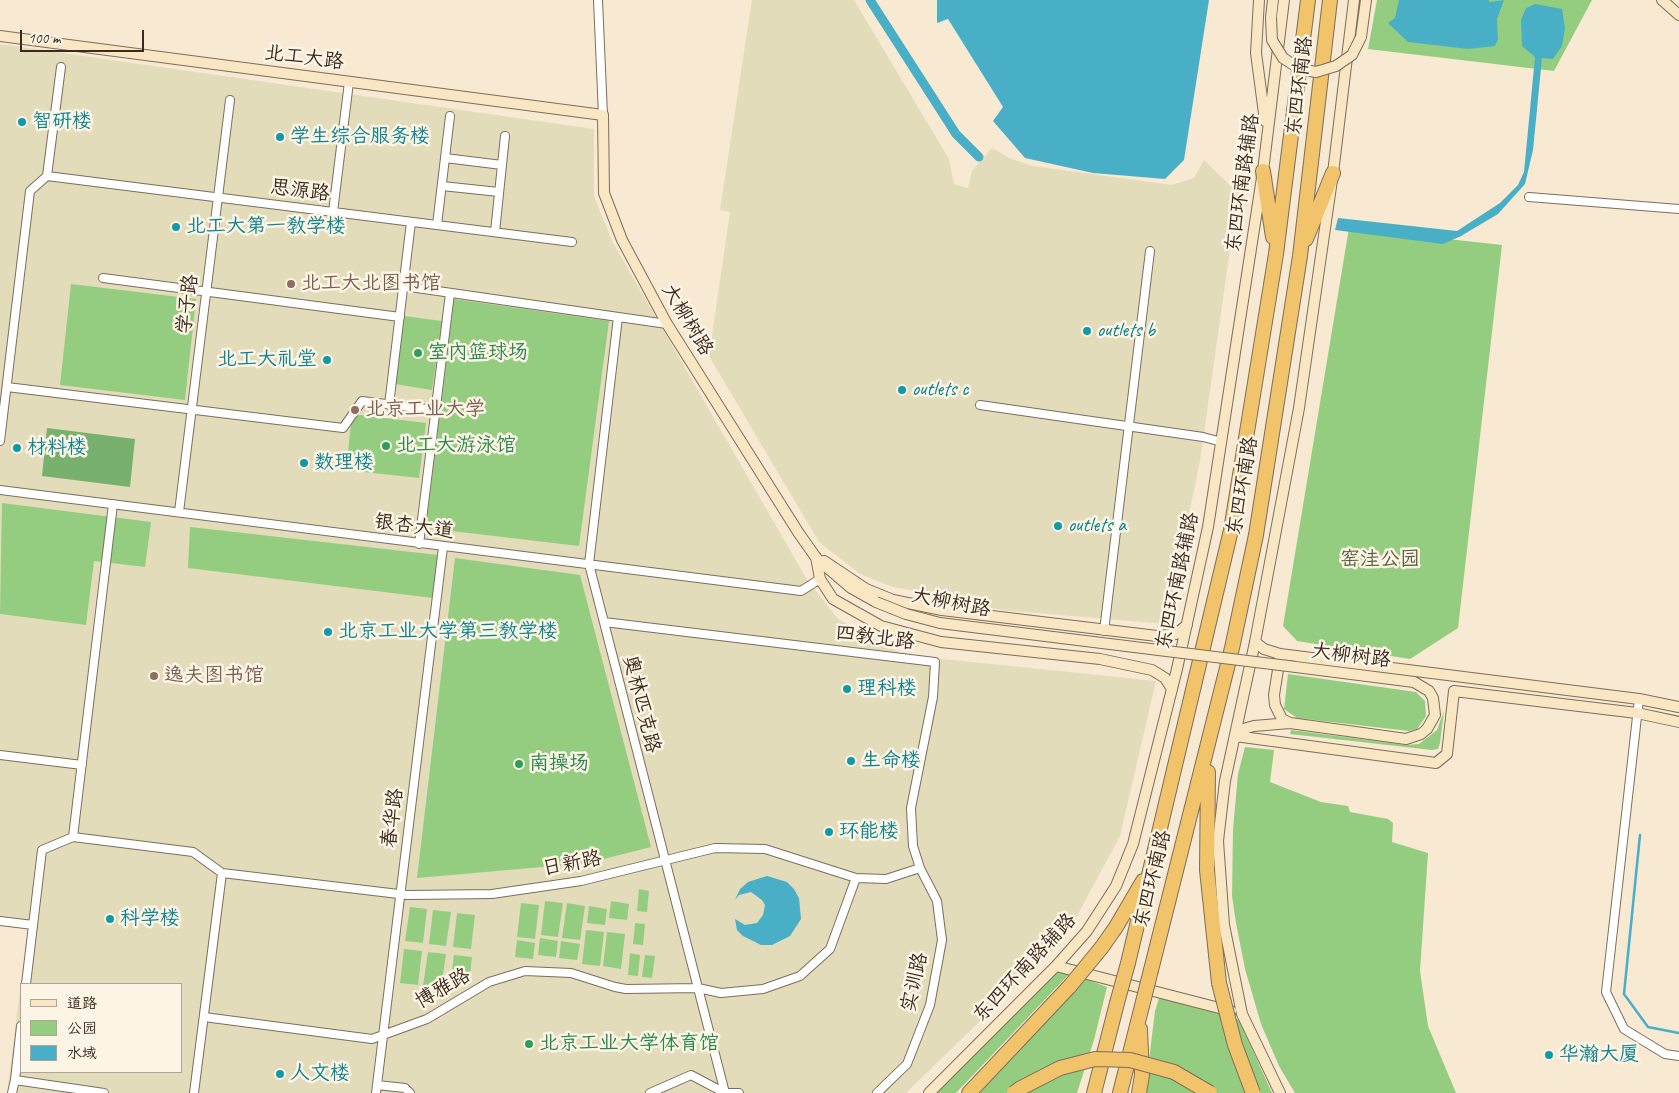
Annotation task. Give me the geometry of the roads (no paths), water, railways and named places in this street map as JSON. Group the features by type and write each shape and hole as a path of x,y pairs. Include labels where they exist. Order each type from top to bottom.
{"highway":[{"name":"东四环南路","path":"1094,1093 1128,962 1231,530 1276,254 1308,0"},
{"name":"东四环南路","path":"1141,1008 1232,648 1256,535 1300,256 1330,0"},
{"path":"1263,171 1276,254"},
{"path":"1300,256 1333,172"},
{"path":"1209,742 1206,810 1207,870 1219,983 1235,1045 1253,1093"},
{"path":"969,1093 1070,986 1116,927 1150,869"},
{"path":"1120,1093 1141,1008"},
{"path":"1139,1093 1142,1075 1141,1008"},
{"path":"1014,1093 1060,1068 1095,1059 1130,1060 1174,1072 1210,1093"}],"street":[{"path":"598,0 603,115"},
{"path":"1259,0 1256,53 1267,135"},
{"path":"1273,0 1271,18 1272,40 1283,58 1300,69 1316,72 1336,66 1352,55 1361,37 1366,0"},
{"name":"东四环南路辅路","path":"929,1093 1056,966 1087,931 1116,886 1133,844 1172,690 1208,527 1263,171 1284,0"},
{"path":"1280,1093 1242,1014 1224,925 1218,841 1225,781 1255,642 1298,408 1333,172 1354,0"},
{"path":"1662,0 1679,15"},
{"name":"北工大路","path":"0,36 603,115"},
{"path":"0,441 30,191 47,176 61,67"},
{"path":"333,212 349,82"},
{"name":"学子路","path":"178,512 230,100"},
{"name":"大柳树路","path":"603,115 604,193 622,240 667,324 798,532 816,556 852,588 876,602 906,614 940,623 1414,682 1423,686 1433,698 1434,715 1432,722 1421,734 1399,739 1290,723"},
{"path":"437,225 450,116"},
{"path":"495,232 505,136"},
{"path":"445,158 502,165"},
{"name":"思源路","path":"47,176 572,242"},
{"path":"442,186 499,192"},
{"path":"1529,197 1679,209"},
{"path":"389,405 411,222"},
{"path":"1100,659 1105,655 1107,635 1104,631 1150,251"},
{"path":"103,278 400,317"},
{"path":"403,286 667,324"},
{"path":"418,544 450,293"},
{"name":"奥林匹克路","path":"618,317 589,564 725,1093"},
{"path":"7,387 343,428 362,402 434,410"},
{"path":"980,405 1128,428 1203,437 1222,442"},
{"name":"银杏大道","path":"0,490 801,591 820,579"},
{"path":"73,837 113,504"},
{"name":"春华路","path":"376,1089 443,547"},
{"path":"816,556 820,579 833,598 881,626 941,642 1100,659 1152,670 1165,678 1172,690"},
{"path":"816,556 840,570 866,589 893,600 942,610 1158,636 1176,634 1187,625"},
{"name":"四教北路","path":"604,622 935,662 933,697 911,808 913,846 920,868"},
{"name":"大柳树路","path":"1255,642 1264,648 1280,654 1455,678 1639,699 1679,707"},
{"path":"1280,654 1274,695 1275,705 1282,719 1290,723"},
{"path":"1235,734 1436,762 1447,754 1455,678"},
{"path":"1454,690 1637,713 1679,722"},
{"path":"1639,699 1606,992 1624,1029 1665,1054 1679,1056"},
{"path":"1235,734 1254,726 1290,723"},
{"path":"0,755 82,764"},
{"path":"26,983 42,850 73,837 193,852 222,873 194,1093"},
{"name":"日新路","path":"222,873 400,894 492,894 581,881 664,859 715,848 765,849 856,878 886,879 920,868"},
{"name":"实训路","path":"877,1093 907,1064 930,1005 942,940 936,901 920,868"},
{"name":"博雅路","path":"204,1017 372,1039 427,1019 475,989 520,972 542,970 571,973 626,989 698,988 721,993 763,989 800,976 830,949 856,878"},
{"path":"0,921 33,925"},
{"path":"1056,966 1242,1014"},
{"path":"12,1093 20,1035"},
{"path":"650,1093 691,1075 725,1093 739,1093"},
{"path":"15,1080 104,1093"},
{"path":"376,1089 405,1088 410,1093"}],"water":[{"path":"937,0 1209,0 1184,160 1165,179 1093,173 1025,158 993,121 1003,107 948,19 937,23"},
{"path":"1399,0 1488,0 1490,2 1504,0 1497,19 1498,39 1495,46 1468,49 1408,42 1388,23 1395,18"},
{"path":"1535,4 1562,9 1565,28 1562,46 1553,59 1542,58 1533,150 1525,184 1498,214 1461,236 1443,244 1335,230 1338,218 1457,231 1500,203 1518,185 1524,172 1535,57 1522,46 1521,20 1526,8"},
{"path":"767,876 787,882 794,889 799,898 801,919 790,936 772,945 761,945 743,936 737,930 735,919 745,925 757,923 763,915 765,905 762,900 751,892 739,895 735,900 740,889 748,882"}],"waterway":[{"path":"870,0 956,134 979,157"},
{"path":"1640,835 1624,994 1648,1027 1679,1033"}],"place":[{"name":"智研楼","path":"22,122"},
{"name":"学生综合服务楼","path":"280,137"},
{"name":"北工大第一教学楼","path":"176,227"},
{"name":"北工大北图书馆","path":"291,284"},
{"name":"outlets b","path":"1087,331"},
{"name":"室内篮球场","path":"418,353"},
{"name":"北工大礼堂","path":"327,360"},
{"name":"outlets c","path":"902,390"},
{"name":"北京工业大学","path":"355,410"},
{"name":"北工大游泳馆","path":"386,446"},
{"name":"材料楼","path":"17,448"},
{"name":"数理楼","path":"304,463"},
{"name":"outlets a","path":"1058,526"},
{"name":"北京工业大学第三教学楼","path":"328,632"},
{"name":"逸夫图书馆","path":"154,676"},
{"name":"理科楼","path":"847,689"},
{"name":"生命楼","path":"851,761"},
{"name":"南操场","path":"519,764"},
{"name":"环能楼","path":"829,832"},
{"name":"科学楼","path":"110,919"},
{"name":"北京工业大学体育馆","path":"529,1044"},
{"name":"华瀚大厦","path":"1549,1055"},
{"name":"人文楼","path":"280,1074"}],"park label":[{"name":"窑洼公园","path":"1380,560"}]}
